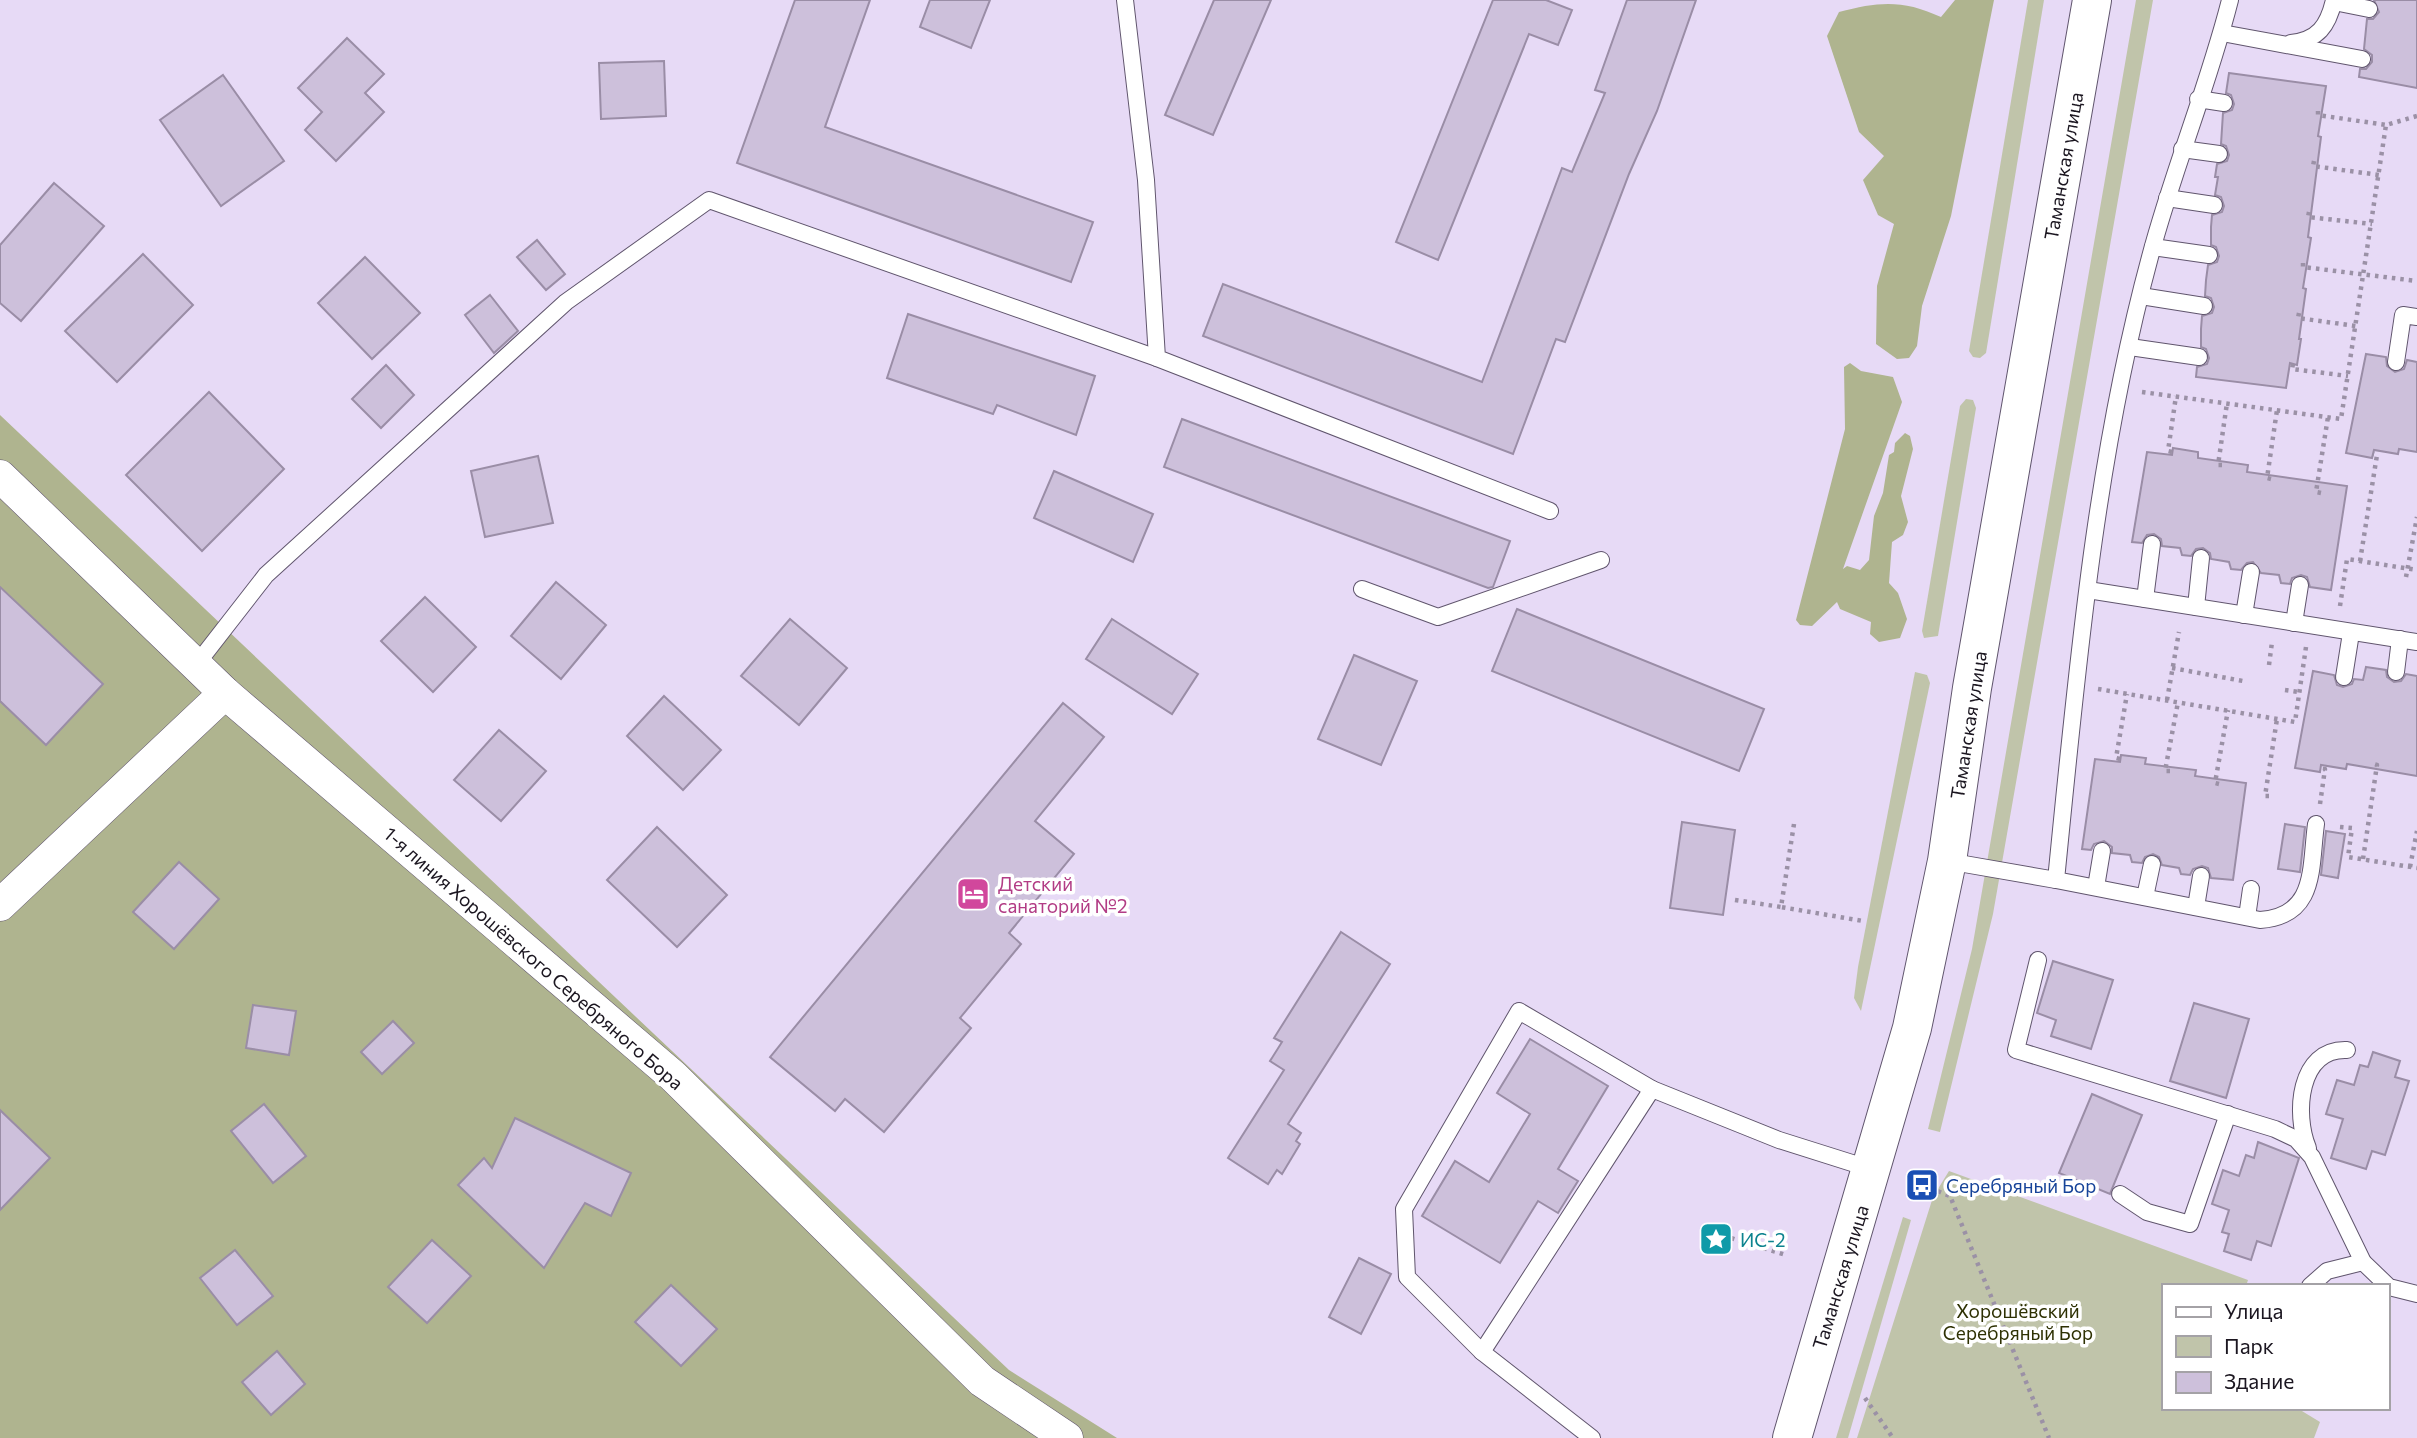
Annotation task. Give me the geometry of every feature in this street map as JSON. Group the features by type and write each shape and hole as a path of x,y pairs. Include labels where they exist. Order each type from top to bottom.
{"street":[{"name":"Таманская улица","path":"1792,1438 1873,1169 1912,1028 1947,860 1972,688 2092,0"},
{"name":"1-я линия Хорошёвского Серебряного Бора","path":"0,476 225,693 673,1076 982,1381 1067,1438"},
{"path":"0,905 225,693"}],"lane":[{"path":"1125,0 1146,180 1157,358"},
{"path":"2056,880 2076,685 2110,438 2153,247 2231,0"},
{"path":"2278,44 2303,42 2316,36 2328,22 2334,1 2369,9"},
{"path":"2222,33 2362,59"},
{"path":"2198,99 2224,103"},
{"path":"2182,149 2219,154"},
{"path":"2167,198 2214,205"},
{"path":"196,665 266,575 566,302 709,200 1157,358 1550,511"},
{"path":"2153,247 2209,256"},
{"path":"2141,296 2204,306"},
{"path":"2396,362 2403,315 2417,317"},
{"path":"2130,347 2199,357"},
{"path":"2145,599 2152,544"},
{"path":"2196,607 2201,558"},
{"path":"1362,589 1438,617 1601,560"},
{"path":"2244,615 2251,572"},
{"path":"2300,586 2302,624"},
{"path":"2088,590 2417,642"},
{"path":"2344,631 2344,677"},
{"path":"2396,672 2400,639"},
{"path":"1947,860 2247,917 2276,919 2301,903 2307,888 2316,824"},
{"path":"2096,887 2102,851"},
{"path":"2146,897 2152,864"},
{"path":"2196,907 2201,876"},
{"path":"2247,917 2251,889"},
{"path":"2038,960 2015,1050 2285,1133 2304,1146 2312,1157"},
{"path":"1592,1438 1482,1352 1407,1277 1404,1209 1519,1011 1652,1089 1779,1140 1873,1169"},
{"path":"2347,1050 2335,1051 2320,1060 2308,1075 2301,1094 2301,1127 2312,1157 2363,1262 2386,1284"},
{"path":"1482,1352 1652,1089"},
{"path":"2120,1194 2147,1212 2190,1224 2228,1114"},
{"path":"2311,1284 2327,1271 2363,1262"},
{"path":"2389,1287 2417,1294"}],"path":[{"path":"2318,111 2318,115 2386,125 2417,116"},
{"path":"2121,389 2342,419 2386,125"},
{"path":"2314,161 2313,166 2379,175"},
{"path":"2309,212 2308,217 2371,224"},
{"path":"2303,263 2303,267 2417,281"},
{"path":"2299,313 2298,318 2356,326"},
{"path":"2293,364 2292,369 2348,376"},
{"path":"2172,452 2168,451 2176,396"},
{"path":"2222,465 2218,465 2227,403"},
{"path":"2271,479 2267,478 2277,410"},
{"path":"2321,493 2316,492 2329,417"},
{"path":"2360,561 2377,455 2373,454"},
{"path":"2406,577 2417,517"},
{"path":"2344,631 2347,559 2417,570"},
{"path":"2076,685 2295,722 2302,624"},
{"path":"2167,700 2179,632"},
{"path":"2269,664 2271,646"},
{"path":"2172,668 2243,681"},
{"path":"2285,690 2299,692"},
{"path":"2120,758 2116,758 2127,694"},
{"path":"2170,771 2165,771 2178,702"},
{"path":"2259,716 2260,707"},
{"path":"2219,784 2215,783 2228,710"},
{"path":"2269,796 2265,796 2277,719"},
{"path":"2362,859 2377,765 2373,764"},
{"path":"2321,769 2325,769 2316,824 2352,828 2348,857 2414,867 2417,831"},
{"path":"1781,907 1794,824"},
{"path":"1735,900 1863,921"},
{"path":"1922,1185 1950,1196 2049,1438"},
{"path":"1731,1238 1786,1255"},
{"path":"1865,1398 1893,1438"}],"green space":[{"path":"1955,0 1994,0 1951,216 1922,306 1917,346 1909,358 1897,359 1876,344 1877,286 1894,224 1878,215 1863,180 1884,156 1859,132 1827,36 1839,12 1892,4 1928,11 1941,17"},
{"path":"2028,0 2044,0 1986,353 1980,358 1973,357 1969,351"},
{"path":"2136,0 2153,0 1993,914 1940,1132 1928,1129 1972,949"},
{"path":"1850,363 1861,371 1893,377 1902,402 1843,569 1847,566 1860,570 1869,560 1874,516 1883,493 1889,455 1894,452 1895,443 1905,433 1910,436 1913,449 1901,496 1908,522 1903,535 1892,542 1889,583 1898,593 1907,619 1900,638 1879,642 1870,634 1871,622 1840,609 1837,602 1812,626 1800,625 1796,620 1845,429 1844,367"},
{"path":"1966,399 1973,400 1976,408 1938,636 1924,638 1922,631 1960,406"},
{"path":"0,415 1009,1370 1117,1438 0,1438"},
{"path":"1915,672 1927,675 1930,683 1861,1011 1854,998 1858,967"},
{"name":"Хорошёвский Серебряный Бор","path":"1949,1171 2248,1280 2247,1284 2162,1284 2162,1410 2300,1410 2320,1422 2314,1438 1857,1438 1933,1197"},
{"path":"1903,1217 1911,1220 1848,1438 1836,1438"}],"building":[{"path":"795,0 870,0 825,127 1093,222 1071,282 737,163"},
{"path":"930,0 990,0 971,48 920,27"},
{"path":"1214,0 1271,0 1213,135 1165,115"},
{"path":"1493,0 1546,0 1572,10 1558,45 1529,34 1438,260 1396,242"},
{"path":"1627,0 1696,0 1657,111 1629,174 1565,342 1556,339 1513,454 1203,336 1223,284 1482,382 1562,168 1572,172 1605,93 1595,90"},
{"path":"2374,0 2417,0 2417,88 2359,77 2360,69 2366,69 2372,62 2372,55 2364,49 2367,19 2373,19 2379,12"},
{"path":"347,38 384,74 365,93 384,112 336,161 305,130 322,112 298,88"},
{"path":"664,61 666,116 601,119 599,63"},
{"path":"2229,73 2326,86 2308,237 2311,238 2303,288 2306,289 2301,339 2297,365 2290,363 2286,388 2196,377 2197,367 2207,364 2209,358 2206,349 2201,347 2201,329 2202,316 2212,313 2214,307 2211,298 2205,296 2206,280 2208,265 2217,262 2219,256 2216,247 2211,245 2211,227 2212,215 2222,212 2224,206 2221,197 2215,195 2218,177 2215,177 2217,164 2227,161 2229,155 2226,146 2221,144 2223,113 2232,110 2234,104 2231,95 2226,93"},
{"path":"223,75 284,161 221,206 160,120"},
{"path":"54,183 104,226 21,321 0,303 0,245"},
{"path":"537,240 565,274 546,290 517,257"},
{"path":"143,254 193,305 117,382 65,331"},
{"path":"365,257 420,313 372,359 318,303"},
{"path":"490,295 518,331 494,353 465,315"},
{"path":"908,314 1095,376 1076,435 997,405 993,414 887,378"},
{"path":"2366,354 2386,357 2387,366 2395,372 2404,369 2407,360 2417,362 2417,452 2399,449 2398,454 2374,450 2372,458 2346,453"},
{"path":"386,365 414,395 381,428 352,399"},
{"path":"209,392 284,469 202,551 126,475"},
{"path":"1182,419 1510,541 1493,587 1488,588 1164,467"},
{"path":"2173,448 2198,452 2198,458 2248,465 2247,472 2347,486 2331,590 2310,587 2307,577 2301,575 2292,578 2290,584 2281,583 2279,575 2261,573 2253,562 2247,563 2241,570 2231,569 2229,562 2211,559 2210,553 2203,548 2196,549 2191,556 2182,555 2180,548 2162,546 2161,539 2154,534 2147,535 2142,543 2132,542 2147,452 2172,455"},
{"path":"538,456 553,523 485,537 471,471"},
{"path":"1054,471 1153,514 1133,562 1034,518"},
{"path":"556,582 606,625 561,679 511,636"},
{"path":"0,587 103,684 46,745 0,701"},
{"path":"425,597 476,647 433,692 381,641"},
{"path":"1517,609 1764,709 1739,771 1492,671"},
{"path":"790,619 847,668 799,725 741,676"},
{"path":"1112,619 1198,674 1172,714 1086,659"},
{"path":"1354,655 1417,681 1381,765 1318,739"},
{"path":"2366,667 2386,670 2387,677 2394,682 2401,681 2406,674 2417,676 2417,776 2347,764 2346,769 2321,765 2320,772 2295,768 2313,671 2334,675 2337,685 2343,687 2352,684 2354,679 2363,680"},
{"path":"664,696 721,750 683,790 627,736"},
{"name":"Детский санаторий №2","path":"1063,703 1104,737 1035,821 1074,854 1009,933 1021,944 960,1018 971,1028 884,1132 845,1099 835,1111 770,1057"},
{"path":"499,730 546,771 501,821 454,780"},
{"path":"2121,755 2146,758 2145,764 2196,770 2195,776 2246,783 2233,880 2211,878 2208,868 2202,866 2193,869 2190,875 2181,874 2179,868 2162,865 2159,857 2153,854 2145,857 2142,863 2132,862 2130,855 2112,853 2112,847 2104,841 2094,844 2091,850 2082,849 2095,759 2120,762"},
{"path":"1682,822 1735,830 1723,915 1670,908"},
{"path":"2285,824 2305,827 2300,872 2278,869"},
{"path":"657,827 727,895 677,947 607,880"},
{"path":"2326,831 2345,834 2338,878 2321,875"},
{"path":"179,862 219,899 174,949 133,912"},
{"path":"1341,932 1390,964 1288,1124 1301,1133 1296,1141 1300,1144 1282,1174 1277,1170 1268,1184 1228,1158 1284,1070 1270,1061 1282,1042 1274,1038"},
{"path":"2053,961 2113,980 2091,1049 2051,1036 2056,1020 2037,1013"},
{"path":"2194,1003 2249,1019 2226,1098 2170,1081"},
{"path":"253,1005 296,1011 289,1055 246,1048"},
{"path":"393,1021 414,1043 382,1074 361,1052"},
{"path":"1530,1039 1608,1086 1558,1169 1578,1181 1558,1213 1538,1201 1500,1263 1422,1216 1455,1161 1489,1182 1530,1114 1497,1093"},
{"path":"2373,1052 2400,1061 2395,1077 2409,1081 2385,1155 2372,1151 2366,1169 2331,1158 2343,1119 2326,1114 2337,1080 2354,1085 2360,1065 2368,1067"},
{"path":"2092,1094 2142,1115 2110,1194 2059,1173"},
{"path":"264,1104 306,1156 273,1183 231,1131"},
{"path":"0,1110 50,1158 0,1210"},
{"path":"515,1118 631,1173 611,1216 585,1203 544,1268 458,1185 484,1158 492,1168"},
{"path":"2258,1142 2299,1158 2271,1246 2257,1241 2251,1260 2224,1251 2229,1234 2222,1232 2229,1210 2212,1204 2223,1170 2239,1176 2246,1155 2254,1158"},
{"path":"432,1240 471,1276 427,1323 388,1287"},
{"path":"235,1250 273,1296 237,1325 200,1278"},
{"path":"1359,1258 1391,1274 1361,1334 1329,1317"},
{"path":"671,1285 717,1329 681,1366 635,1322"},
{"path":"277,1351 305,1384 271,1415 242,1382"}],"place":[{"name":"Детский санаторий №2","path":"973,894"},
{"name":"Серебряный Бор","path":"1922,1185"},
{"name":"ИС-2","path":"1716,1239"}]}
